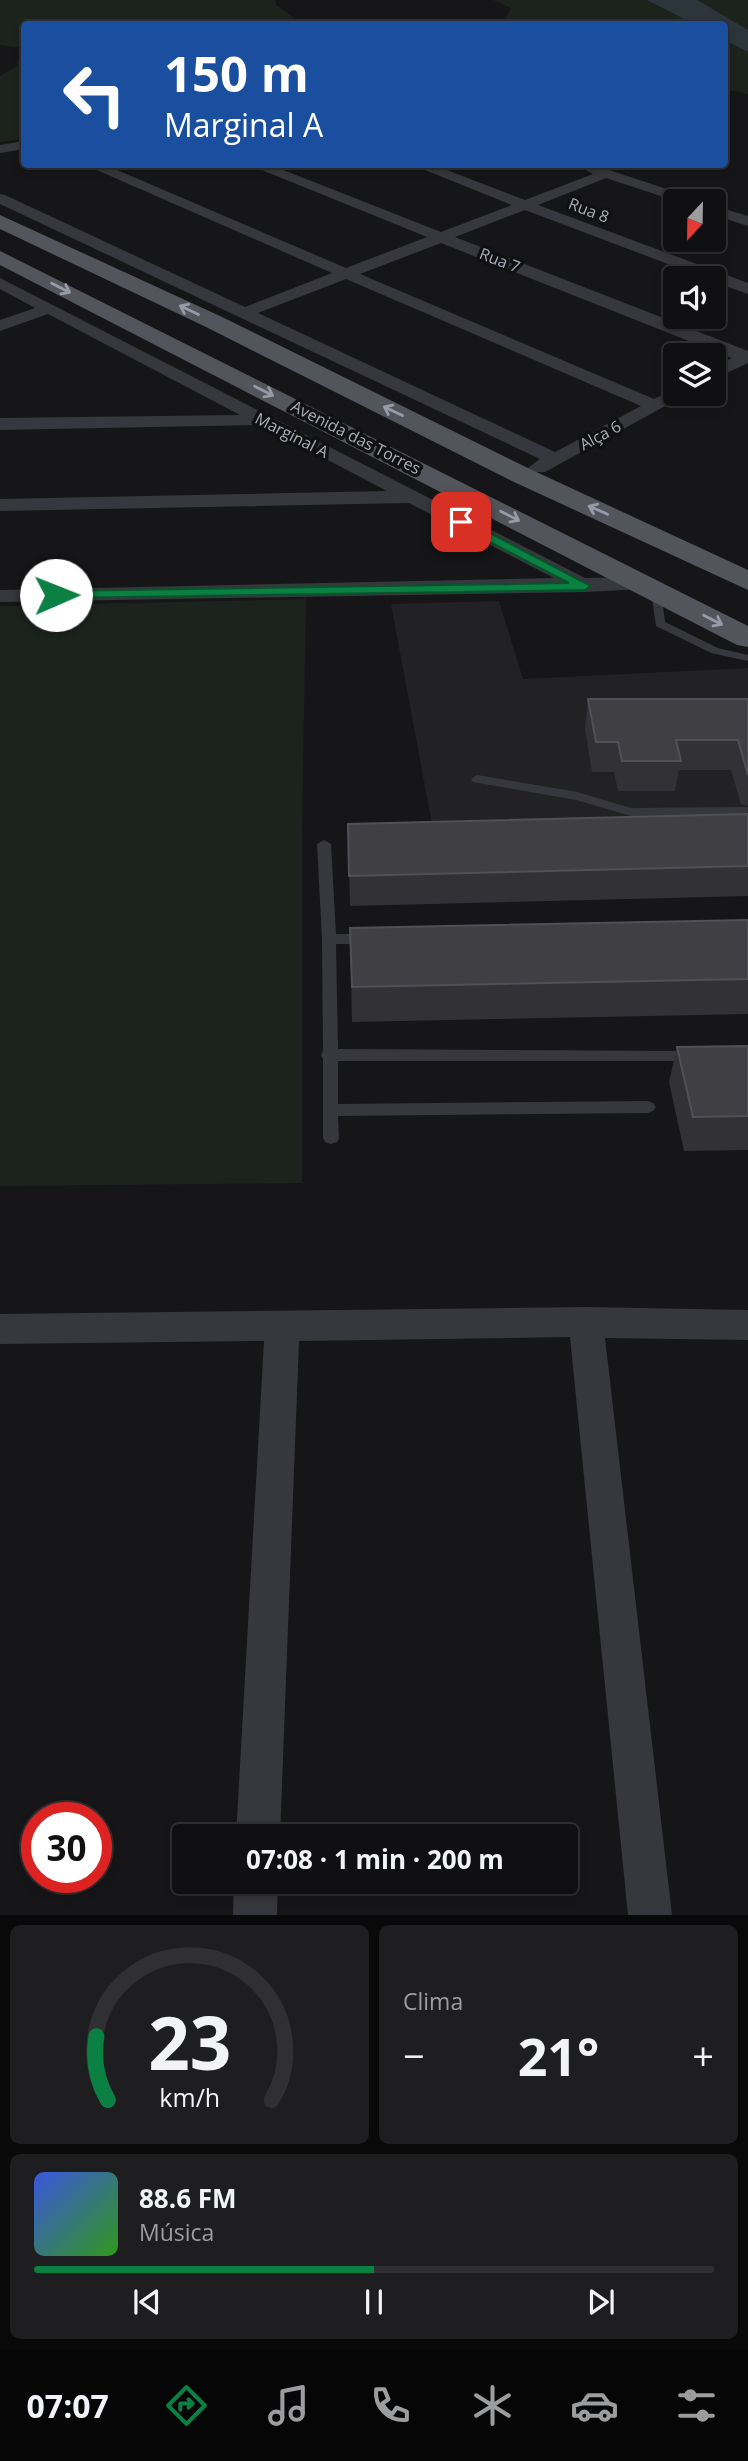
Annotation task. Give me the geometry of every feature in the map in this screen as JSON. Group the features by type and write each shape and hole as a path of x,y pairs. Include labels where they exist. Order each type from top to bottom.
{"main road":[{"path":"0,221 212,321 523,476 748,581"},
{"name":"Avenida das Torres","path":"0,257 748,638"},
{"path":"588,555 619,550 636,543 649,533"},
{"path":"649,587 671,570 718,566"}],"street":[{"path":"0,149 21,146"},
{"path":"99,168 655,406"},
{"name":"Rua 7","path":"264,168 747,357"},
{"name":"Rua 8","path":"428,168 748,289"},
{"path":"589,168 663,193"},
{"path":"244,313 605,174"},
{"path":"0,198 555,459"},
{"path":"726,213 748,221"},
{"name":"Marginal A","path":"0,283 585,586"},
{"path":"0,326 50,308"},
{"path":"726,368 747,357"},
{"name":"Alça 6","path":"523,476 663,402"},
{"path":"0,424 263,420"},
{"path":"0,505 411,497"},
{"path":"0,596 649,587"},
{"path":"586,1322 650,1915"},
{"path":"0,1329 586,1322 748,1325"},
{"path":"259,1824 282,1327"},
{"path":"255,1915 256,1894"}],"lane":[{"path":"649,587 660,624 715,651 748,658"},
{"path":"477,779 577,796 631,812 748,811"},
{"path":"324,845 329,939 328,1055 331,1138"},
{"path":"329,939 385,938"},
{"path":"328,1055 706,1057"},
{"path":"330,1110 648,1107"}],"shaded area":[{"path":"0,0 275,0 276,5 298,21 21,21 21,48 0,45"},
{"path":"493,0 748,0 748,94 728,90 728,21 504,21 511,8"},
{"path":"647,0 697,0 748,30 748,52 728,42 728,21 688,21"},
{"path":"21,54 21,139 0,142 0,76 17,66"},
{"path":"306,599 302,826 302,1183 0,1186 0,606"},
{"path":"499,601 523,679 748,668 748,817 432,824 391,604"}],"building":[{"path":"588,699 748,699 748,775 738,740 676,740 681,761 622,761 618,742 596,742"},
{"path":"748,814 748,866 349,876 348,824"},
{"path":"748,920 748,979 352,987 350,928"},
{"path":"748,1046 748,1116 693,1117 677,1047"}],"route":[{"path":"56,595 585,586 461,522"}]}
